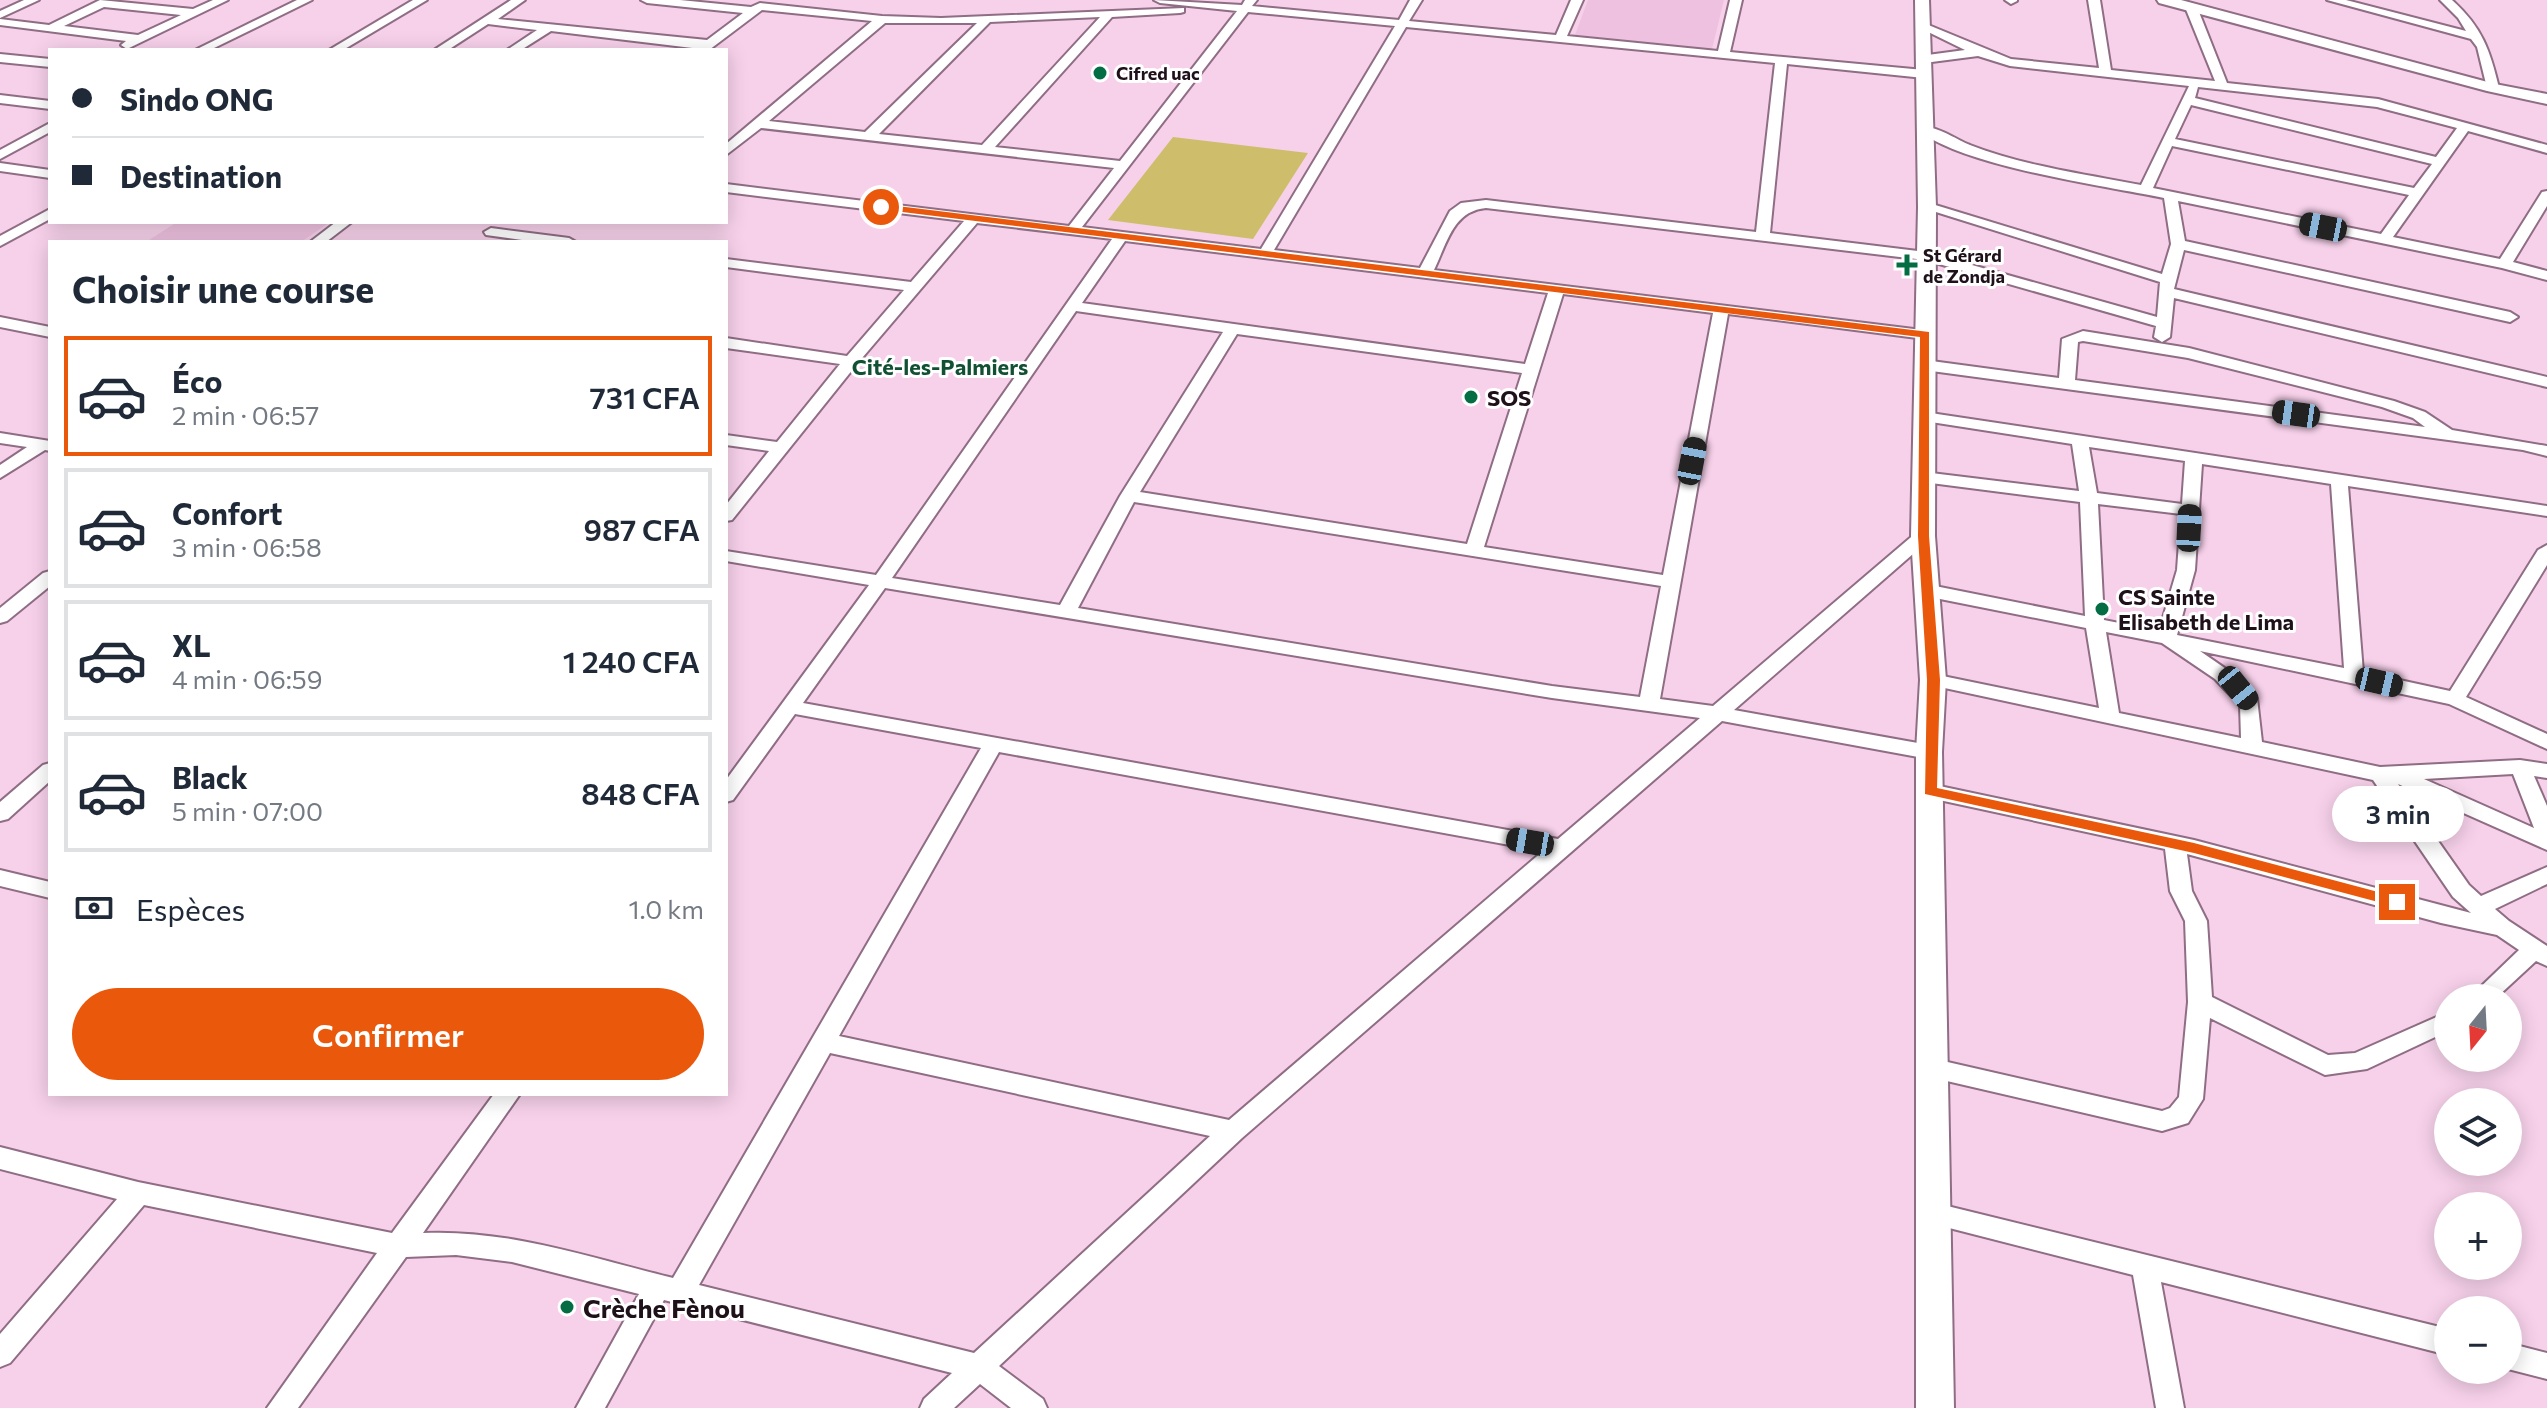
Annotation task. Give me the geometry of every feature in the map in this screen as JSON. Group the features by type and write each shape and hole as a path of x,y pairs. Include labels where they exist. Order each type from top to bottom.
{"street":[{"path":"0,15 33,0"},
{"path":"121,48 222,0"},
{"path":"205,48 306,0"},
{"path":"338,48 421,0"},
{"path":"443,48 519,0"},
{"path":"647,0 761,6 882,19 986,20 1107,16 1248,4 1402,23 1781,60 1924,66 1979,52"},
{"path":"1160,0 1228,6"},
{"path":"1265,254 1416,0"},
{"path":"1560,39 1577,0"},
{"path":"1723,55 1736,0"},
{"path":"2094,0 2106,75"},
{"path":"2164,0 2493,88 2547,99"},
{"path":"2333,0 2475,37"},
{"path":"2446,0 2463,16 2483,46 2493,88"},
{"path":"51,28 106,1 194,13"},
{"path":"1073,230 1248,4"},
{"path":"488,21 706,47 761,6"},
{"path":"2191,7 2223,87"},
{"path":"1922,13 1979,52 2010,62 2378,103 2547,149"},
{"path":"1922,13 1927,207 1923,536 1933,680 1929,752 1935,1408"},
{"path":"985,150 1107,16"},
{"path":"728,149 882,19"},
{"path":"868,137 986,20"},
{"path":"0,22 139,39"},
{"path":"516,48 551,28"},
{"path":"525,48 551,28"},
{"path":"601,48 620,35"},
{"path":"0,58 48,63"},
{"path":"1763,236 1781,60"},
{"path":"2145,190 2195,84"},
{"path":"0,99 48,105"},
{"path":"2188,100 2441,162"},
{"path":"757,124 1123,165"},
{"path":"2384,240 2465,126"},
{"path":"0,155 48,128"},
{"path":"1925,130 1965,148 2013,163 2504,264 2547,276"},
{"path":"2170,142 2420,193"},
{"path":"0,167 48,174"},
{"path":"728,188 1925,334"},
{"path":"2504,264 2547,195"},
{"path":"2161,346 2168,286 2178,244 2170,196"},
{"path":"1425,273 1455,214 1466,206 1486,204 1926,256 2165,324"},
{"path":"1927,207 2168,286 2547,382"},
{"path":"0,242 48,214"},
{"path":"728,514 851,361 974,218"},
{"path":"320,240 342,224"},
{"path":"481,240 498,227 560,240"},
{"path":"728,792 881,581 1121,236"},
{"path":"2178,244 2510,317"},
{"path":"728,263 914,287"},
{"path":"1473,553 1557,289"},
{"path":"1072,306 1532,370"},
{"path":"1649,704 1721,309"},
{"path":"0,322 48,332"},
{"path":"1066,612 1129,496 1232,329"},
{"path":"2067,384 2070,339 2083,336 2161,346 2388,404 2419,415 2447,435"},
{"path":"728,343 851,361"},
{"path":"1924,365 2547,451"},
{"path":"1924,417 2547,511"},
{"path":"0,438 46,445"},
{"path":"728,440 781,448"},
{"path":"2080,441 2089,498 2095,624 2110,717"},
{"path":"0,473 46,445"},
{"path":"2167,638 2186,570 2194,458"},
{"path":"1923,477 2190,510"},
{"path":"2339,479 2354,676"},
{"path":"1129,496 1670,582"},
{"path":"934,1408 1233,1131 1923,536"},
{"path":"2455,699 2547,550"},
{"path":"728,556 1552,692 1715,713 1929,752"},
{"path":"0,617 48,579"},
{"path":"1925,590 2455,699 2547,742"},
{"path":"2167,638 2222,675 2250,703 2252,747"},
{"path":"1933,680 2386,773 2547,842"},
{"path":"791,707 1560,847"},
{"path":"590,1408 668,1291 823,1042 993,745"},
{"path":"2386,773 2520,767 2547,771"},
{"path":"2520,767 2547,832"},
{"path":"0,814 48,772"},
{"path":"2386,773 2461,891 2503,928 2541,953 2500,984"},
{"path":"1930,791 2175,844 2441,915 2503,928"},
{"path":"1930,1068 2162,1121 2179,1116 2191,1099 2200,1002 2196,921 2181,891 2175,844"},
{"path":"2479,907 2547,875"},
{"path":"0,878 48,890"},
{"path":"2200,1002 2325,1065 2358,1062 2434,1027"},
{"path":"823,1042 1233,1131"},
{"path":"281,1408 507,1096"},
{"path":"0,1158 138,1193 397,1246 456,1243 512,1250 979,1367 1033,1408"},
{"path":"0,1354 138,1193"},
{"path":"1931,1213 2434,1338"},
{"path":"2145,1266 2170,1408"},
{"path":"2522,1360 2547,1366"}],"shaded area":[{"path":"1588,0 1724,0 1712,49 1575,35"},
{"path":"1173,137 1308,153 1253,239 1108,220"},
{"path":"174,224 327,224 304,240 149,240"}],"place":[{"name":"Cifred uac","path":"1100,73"},
{"name":"St Gérard de Zondja","path":"1907,265"},
{"name":"SOS","path":"1471,397"},
{"name":"CS Sainte Elisabeth de Lima","path":"2102,609"},
{"name":"Crèche Fènou","path":"567,1307"}],"district":[{"name":"Cité-les-Palmiers","path":"940,366"}],"route":[{"path":"881,207 1925,334 1923,536 1933,680 1930,791 2194,848 2397,902"}]}
